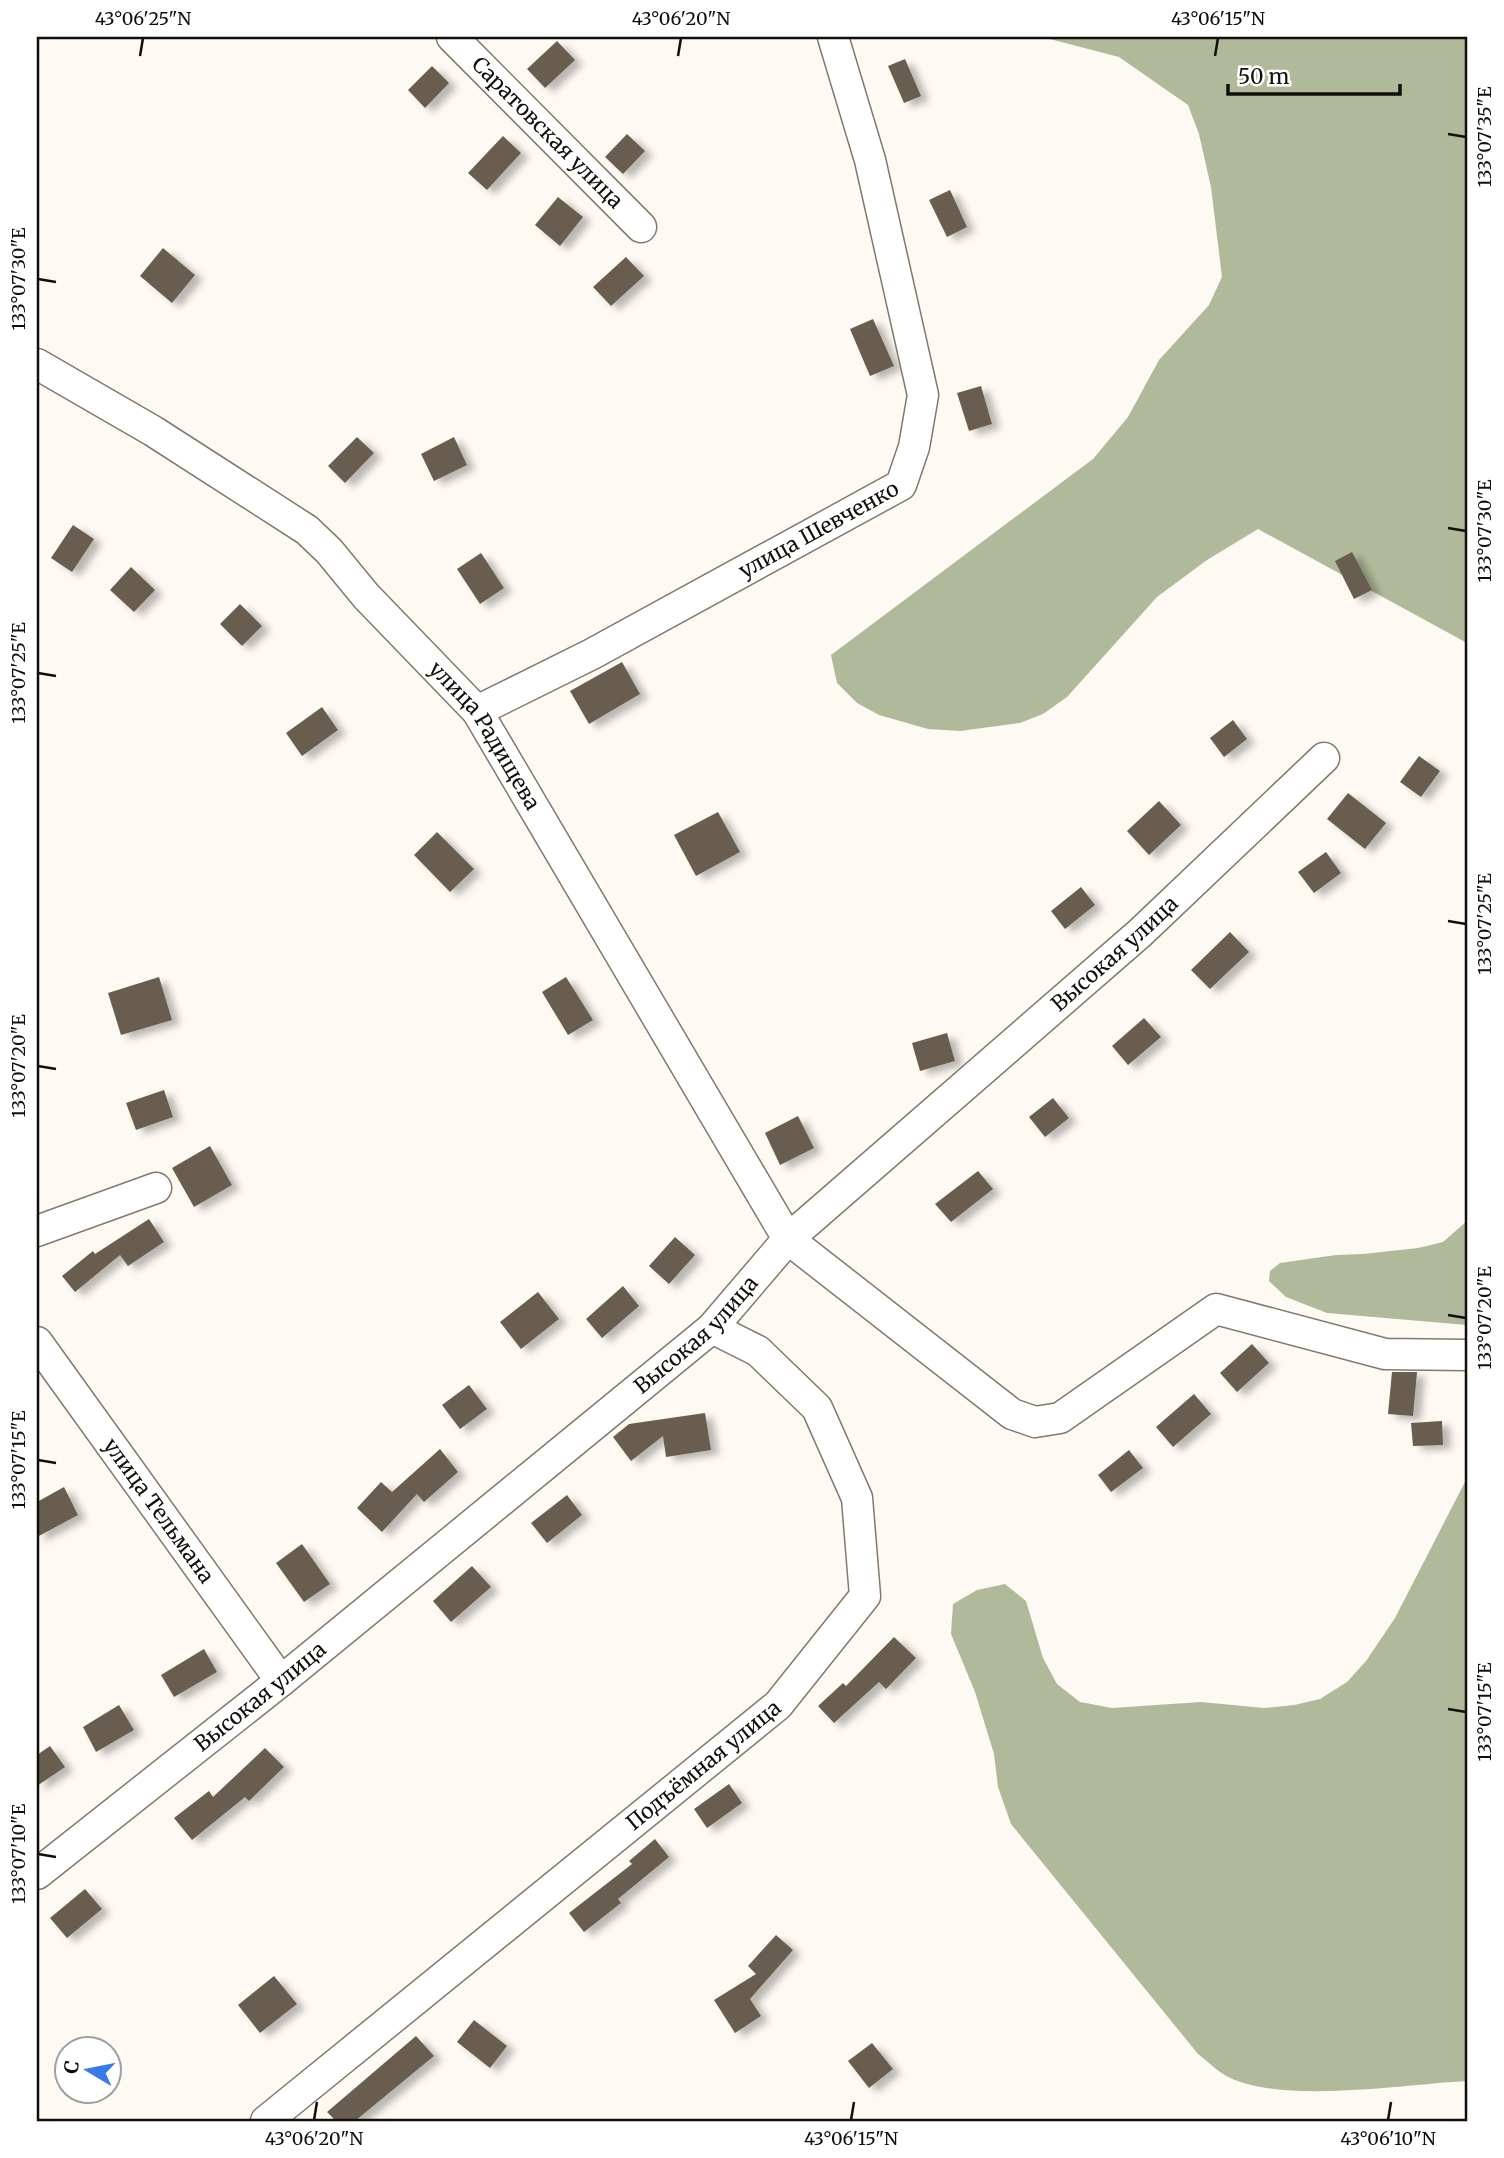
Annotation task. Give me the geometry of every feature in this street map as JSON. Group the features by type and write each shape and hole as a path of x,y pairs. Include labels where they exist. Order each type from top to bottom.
{"street":[{"name":"Саратовская улица","path":"452,37 641,227"},
{"name":"улица Шевченко","path":"477,712 593,654 901,485 914,447 923,395 870,160 833,37"},
{"name":"улица Радищева","path":"37,364 153,430 307,530 330,551 366,596 477,712 789,1239"},
{"name":"Высокая улица","path":"37,1874 281,1681 712,1328 789,1239 1140,933 1324,758"},
{"path":"37,1231 156,1188"},
{"path":"789,1239 1012,1414 1035,1422 1060,1418 1216,1309 1385,1354 1467,1355"},
{"name":"Подъёмная улица","path":"265,2121 778,1705 865,1596 857,1498 817,1408 758,1351 712,1328"},
{"name":"улица Тельмана","path":"37,1342 281,1681"}],"green space":[{"path":"1042,37 1467,37 1467,643 1258,529 1207,560 1157,597 1067,697 1043,714 1020,723 960,731 928,729 879,715 857,703 837,683 831,655 1093,459 1128,417 1159,360 1209,305 1222,277 1211,187 1199,134 1188,105 1119,57"},
{"path":"1467,1221 1467,1325 1327,1313 1286,1297 1269,1281 1270,1271 1280,1263 1418,1248 1443,1242"},
{"path":"1467,1478 1467,2081 1341,2091 1274,2089 1246,2084 1223,2074 1198,2054 1011,1824 998,1787 994,1754 975,1692 951,1634 953,1604 977,1590 1005,1584 1026,1601 1043,1658 1057,1684 1080,1702 1112,1708 1201,1702 1264,1708 1320,1699 1347,1682 1366,1661 1395,1618"}],"building":[{"path":"557,41 575,60 545,88 527,69"},
{"path":"905,59 921,96 904,103 888,66"},
{"path":"432,66 449,83 425,108 408,90"},
{"path":"627,134 645,151 623,174 605,157"},
{"path":"503,136 521,153 487,190 468,173"},
{"path":"950,190 967,227 947,237 929,200"},
{"path":"558,197 583,217 560,246 535,225"},
{"path":"163,248 195,275 172,303 140,276"},
{"path":"626,257 644,276 611,306 593,287"},
{"path":"873,319 894,366 870,376 850,329"},
{"path":"981,386 992,424 969,431 957,393"},
{"path":"357,437 374,453 345,483 328,466"},
{"path":"454,437 467,465 434,481 421,454"},
{"path":"73,525 94,539 72,572 51,558"},
{"path":"1352,552 1372,590 1354,599 1335,561"},
{"path":"481,553 504,588 480,604 457,569"},
{"path":"131,567 155,590 134,612 110,590"},
{"path":"240,604 262,626 242,646 220,624"},
{"path":"622,662 640,694 589,724 570,691"},
{"path":"322,707 338,730 302,756 286,733"},
{"path":"1233,720 1247,739 1224,757 1210,738"},
{"path":"1419,756 1440,771 1421,797 1400,782"},
{"path":"1348,793 1386,823 1365,849 1327,819"},
{"path":"1159,801 1181,825 1149,855 1127,831"},
{"path":"718,812 740,852 696,876 674,835"},
{"path":"437,832 474,869 450,892 414,855"},
{"path":"1326,852 1341,873 1314,893 1298,872"},
{"path":"1081,887 1095,905 1065,929 1051,911"},
{"path":"1230,932 1249,952 1210,989 1191,970"},
{"path":"159,977 172,1020 121,1035 108,993"},
{"path":"566,977 593,1020 568,1035 542,992"},
{"path":"1144,1018 1161,1037 1128,1065 1112,1046"},
{"path":"947,1033 955,1061 920,1071 912,1043"},
{"path":"164,1090 173,1117 136,1130 126,1103"},
{"path":"1053,1098 1069,1118 1045,1137 1029,1117"},
{"path":"798,1116 814,1148 780,1165 765,1133"},
{"path":"210,1146 232,1185 194,1207 172,1168"},
{"path":"978,1171 993,1189 951,1222 935,1204"},
{"path":"149,1219 164,1242 128,1266 120,1255 75,1292 62,1276 93,1251 95,1254"},
{"path":"675,1237 695,1255 669,1284 649,1266"},
{"path":"623,1286 639,1306 602,1338 586,1319"},
{"path":"538,1292 559,1319 521,1349 500,1322"},
{"path":"1252,1344 1269,1363 1237,1392 1220,1373"},
{"path":"1392,1372 1417,1372 1413,1416 1388,1414"},
{"path":"469,1385 487,1409 460,1429 442,1405"},
{"path":"1194,1394 1211,1414 1173,1447 1156,1427"},
{"path":"705,1413 711,1450 666,1457 663,1436 631,1461 613,1437 629,1424"},
{"path":"1442,1421 1443,1445 1413,1446 1411,1423"},
{"path":"440,1449 458,1472 424,1502 417,1494 382,1532 357,1508 381,1482 392,1492"},
{"path":"1129,1450 1143,1468 1111,1492 1098,1475"},
{"path":"64,1487 78,1515 37,1537 37,1502"},
{"path":"567,1495 582,1515 547,1543 531,1523"},
{"path":"302,1544 330,1584 304,1602 276,1563"},
{"path":"472,1566 491,1587 451,1622 433,1601"},
{"path":"894,1637 916,1658 886,1689 879,1682 834,1723 818,1706 843,1683 846,1686"},
{"path":"204,1649 217,1672 174,1697 161,1675"},
{"path":"119,1705 134,1730 96,1752 83,1727"},
{"path":"50,1746 65,1767 37,1786 37,1755"},
{"path":"265,1748 284,1767 249,1801 245,1797 192,1840 174,1818 209,1791 213,1797"},
{"path":"729,1784 742,1803 707,1828 694,1809"},
{"path":"655,1839 669,1857 618,1899 621,1903 584,1932 569,1913 632,1864 629,1861"},
{"path":"85,1889 102,1909 67,1938 50,1918"},
{"path":"776,1935 793,1950 750,1999 761,2016 735,2033 714,2000 756,1974 748,1966"},
{"path":"274,1976 297,2004 260,2033 238,2005"},
{"path":"474,2020 507,2046 490,2068 457,2042"},
{"path":"416,2036 434,2056 355,2121 336,2121 327,2112"},
{"path":"872,2043 893,2069 869,2088 848,2061"}]}
